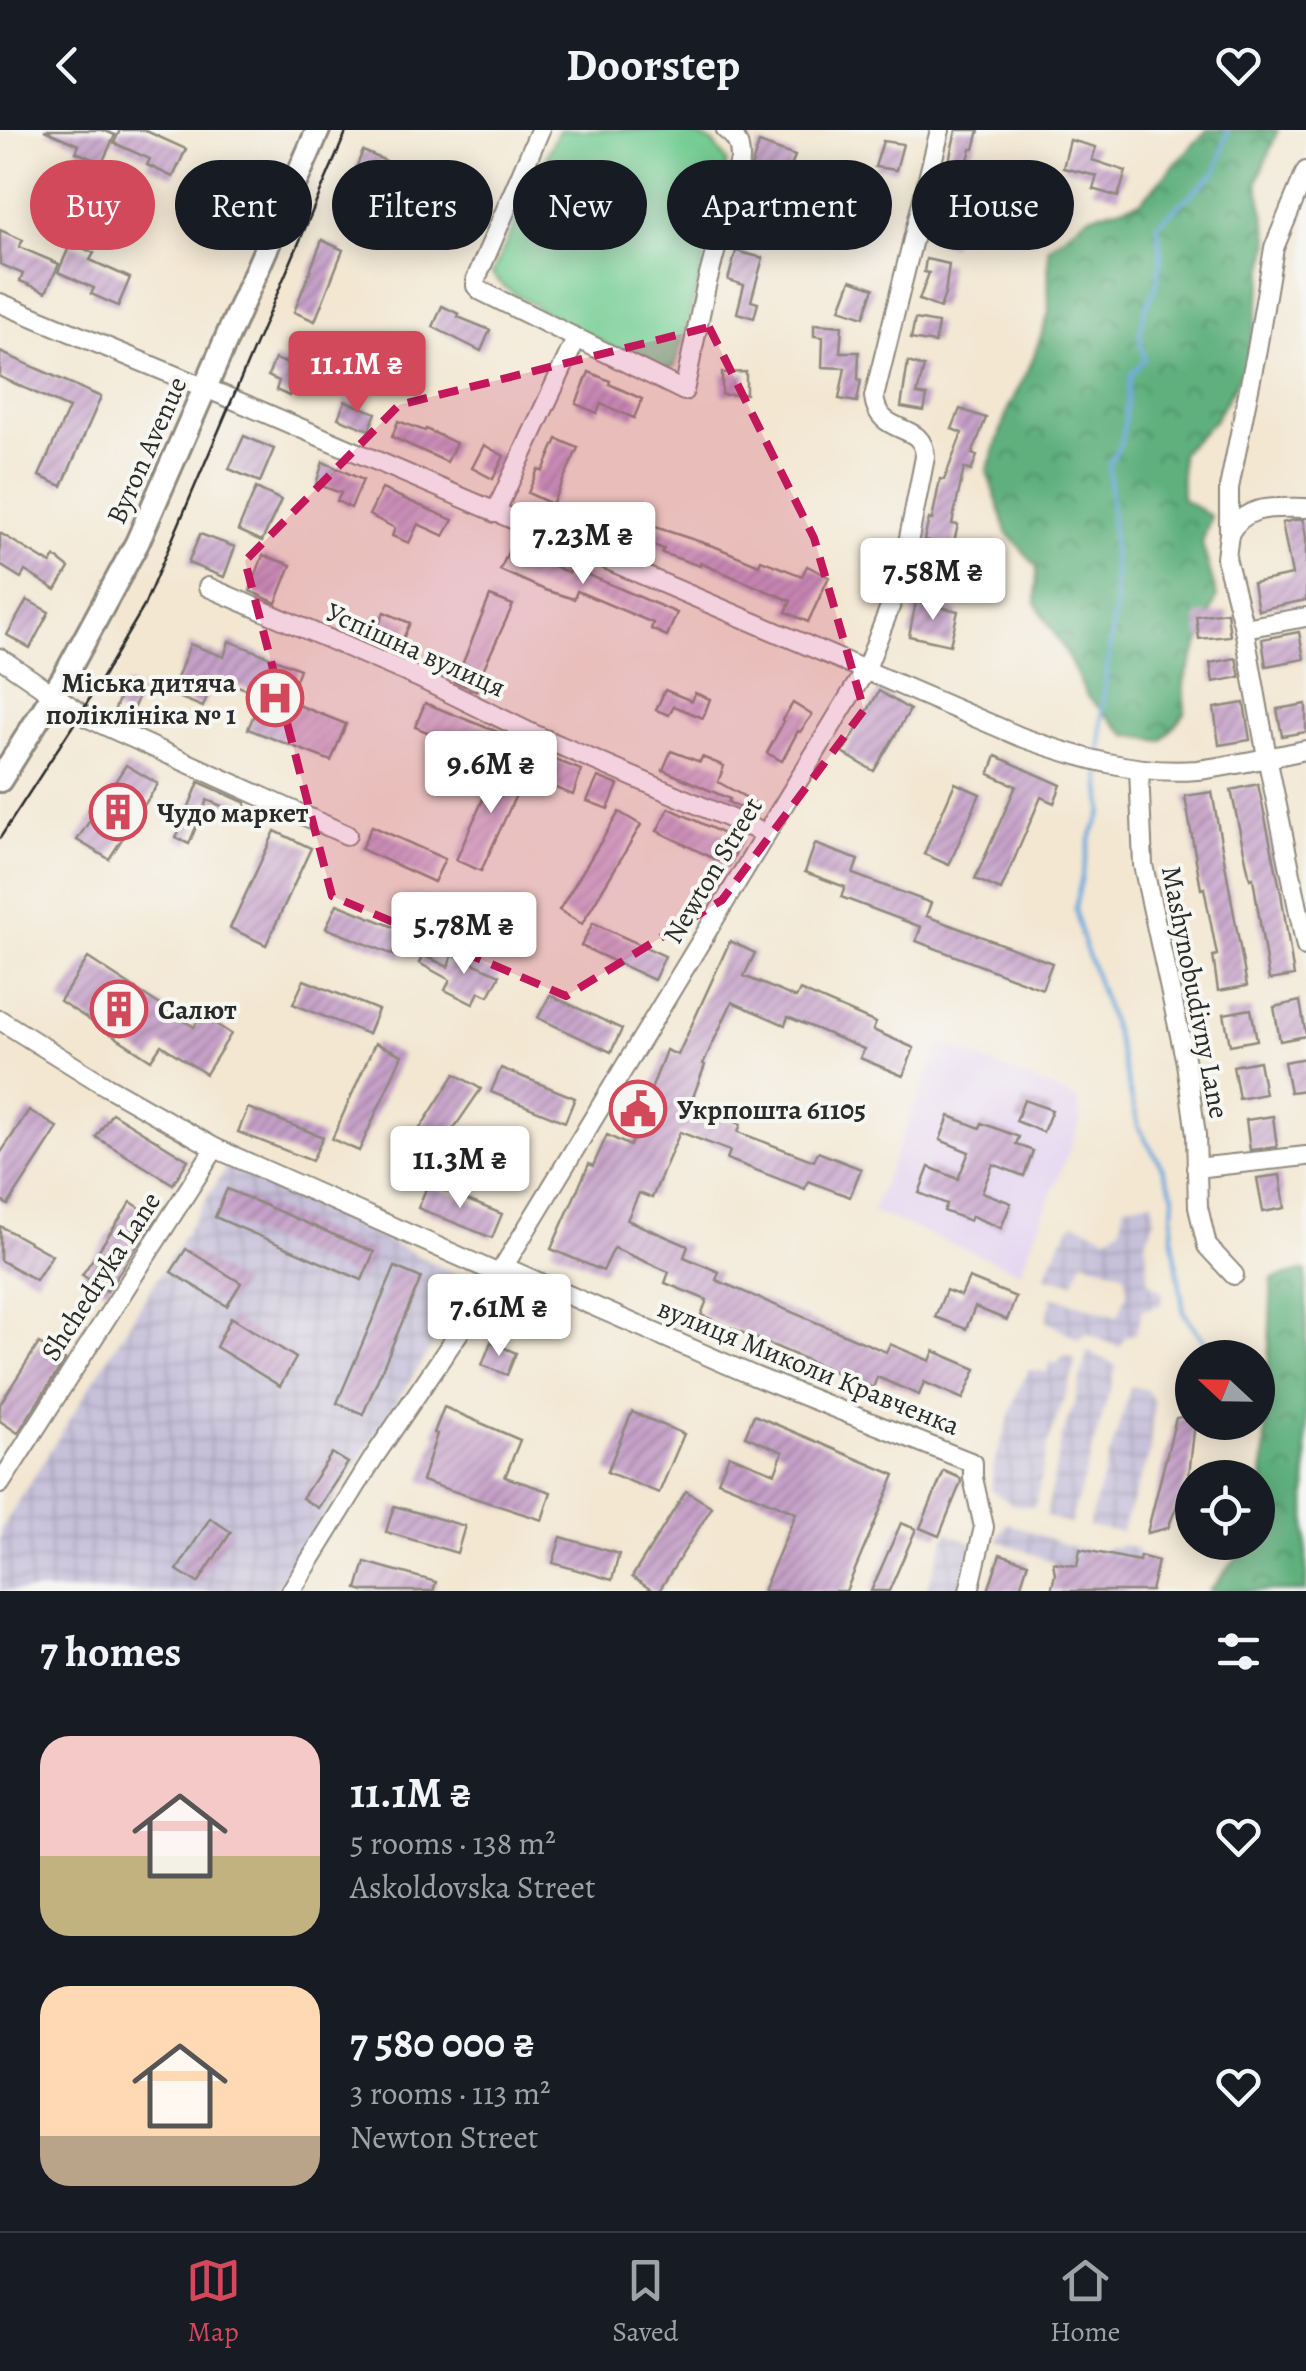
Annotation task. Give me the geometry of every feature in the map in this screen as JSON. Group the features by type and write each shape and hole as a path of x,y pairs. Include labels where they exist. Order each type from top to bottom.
{"main road":[{"name":"Byron Avenue","path":"0,780 100,616 137,542 318,130"}],"street":[{"path":"540,130 476,286 576,340 684,391 706,286 740,160 740,146 726,130"},
{"name":"Newton Street","path":"291,1591 374,1457 502,1271 866,669 901,578 925,457 925,445 919,438 883,420 874,397 940,130"},
{"path":"1306,171 1274,248 1229,488 1226,558 1244,628 1306,947"},
{"path":"0,303 1020,737 1074,756 1139,769 1198,770 1306,750"},
{"path":"495,513 576,340"},
{"path":"1229,534 1237,520 1260,509 1306,508"},
{"name":"Успішна вулиця","path":"208,588 766,834"},
{"path":"1244,628 1306,617"},
{"path":"0,658 86,717 347,834"},
{"name":"Mashynobudivny Lane","path":"1139,769 1143,865 1186,1063 1196,1134 1198,1207 1207,1246 1234,1275"},
{"name":"вулиця Миколи Кравченка","path":"0,1020 215,1148 754,1376 973,1462 984,1527 970,1591"},
{"name":"Shchedryka Lane","path":"0,1484 215,1148"},
{"path":"1196,1168 1306,1156"}],"highlighted area":[{"path":"709,327 814,538 864,710 722,900 566,996 332,896 245,561 399,405"}],"shaded area":[{"path":"941,1043 1077,1099 1080,1123 1020,1272 872,1211"},
{"path":"228,1165 473,1282 275,1591 0,1591 0,1531"},
{"path":"1153,1201 1155,1219 1146,1241 1149,1282 1163,1293 1160,1305 1142,1310 1136,1333 1125,1337 1120,1348 1087,1333 1078,1339 1046,1321 1053,1297 1118,1316 1127,1293 1125,1273 1083,1260 1074,1282 1045,1277 1061,1240 1074,1222 1107,1236 1121,1227 1124,1205"},
{"path":"1087,1351 1117,1366 1070,1525 1046,1516 1062,1437"},
{"path":"1065,1355 1075,1359 1075,1367 1047,1446 1035,1507 1014,1505 991,1490 993,1468 1018,1390 1029,1370 1048,1372 1051,1362 1057,1364"},
{"path":"1131,1386 1147,1390 1154,1403 1149,1455 1121,1532 1088,1526"},
{"path":"1007,1523 1092,1551 1125,1545 1136,1549 1140,1556 1158,1561 1151,1591 1051,1591 1053,1562 997,1540"},
{"path":"947,1532 972,1543 960,1591 926,1591"}],"green space":[{"path":"559,130 685,130 712,142 726,160 667,160 667,250 707,250 675,366 660,371 561,322 504,287 492,274 513,229 513,250 647,250 647,160 545,160"},
{"path":"1207,130 1278,130 1257,182 1270,241 1247,365 1214,421 1181,453 1182,499 1211,516 1202,543 1217,597 1184,681 1185,713 1162,741 1127,735 1087,696 1036,603 1037,567 1007,532 987,471 1049,313 1048,250 1074,250 1074,228 1089,216 1140,202"},
{"path":"1306,1270 1306,1591 1209,1591 1235,1560 1275,1560 1275,1460 1264,1460 1265,1440 1275,1440 1275,1340 1269,1340 1272,1279"}],"building":[{"path":"44,130 103,130 115,135 103,160 76,152 79,145"},
{"path":"120,130 144,130 186,149 181,160 175,160 173,177 155,169 155,160 114,143"},
{"path":"956,130 979,130 968,160 949,160"},
{"path":"1070,140 1096,147 1092,160 1126,171 1118,197 1093,189 1097,176 1074,171 1074,160 1065,160"},
{"path":"883,141 903,144 896,170 892,169 892,160 877,160"},
{"path":"759,143 795,156 793,160 753,160"},
{"path":"363,151 384,160 359,160"},
{"path":"0,230 23,240 19,247 59,264 46,292 20,281 23,274 0,264"},
{"path":"322,240 332,245 332,250 343,250 315,321 294,312"},
{"path":"68,250 87,250 94,253 90,260 130,278 118,306 91,294 94,288 58,272"},
{"path":"736,251 763,258 751,301 758,303 754,318 737,313 744,285 728,280"},
{"path":"926,259 949,264 940,308 919,300 929,273 924,272"},
{"path":"851,280 874,288 864,317 840,309"},
{"path":"442,306 490,330 481,351 433,327"},
{"path":"915,319 938,323 935,343 911,339"},
{"path":"814,324 842,326 840,352 859,352 861,380 857,402 839,399 845,368 822,367 823,337 814,336"},
{"path":"0,352 101,397 62,486 39,476 69,408 0,377"},
{"path":"275,359 325,377 318,394 294,384 289,396 276,390 279,381 268,376"},
{"path":"908,362 924,367 917,394 927,396 924,411 901,407"},
{"path":"589,372 642,399 634,418 601,404 597,413 576,404"},
{"path":"746,372 746,394 722,395 722,373"},
{"path":"345,401 376,413 369,430 338,418"},
{"path":"960,409 986,418 972,454 977,456 971,471 964,468 952,524 958,525 953,546 924,540 940,479 944,480 962,433 952,429"},
{"path":"398,421 456,443 447,462 392,437"},
{"path":"244,436 274,449 260,482 229,469"},
{"path":"557,439 578,448 552,504 528,493"},
{"path":"484,445 504,456 493,479 472,468"},
{"path":"323,462 363,480 351,508 337,501 341,493 316,484"},
{"path":"256,488 281,500 262,541 238,530"},
{"path":"382,489 453,520 444,536 418,524 409,543 392,536 395,528 369,515"},
{"path":"640,517 654,522 652,526 759,565 761,560 802,576 807,566 829,577 808,622 786,612 791,601 700,563 662,553 664,549 633,538"},
{"path":"1303,520 1306,537 1306,600 1258,610 1253,583 1292,575 1282,523"},
{"path":"0,533 51,564 55,557 69,568 56,590 25,571 21,578 0,565"},
{"path":"200,534 235,547 224,577 188,563"},
{"path":"513,541 535,550 532,556 569,573 571,568 677,613 667,636 651,629 653,623 577,591 574,599 500,570"},
{"path":"263,555 291,565 276,603 250,591"},
{"path":"490,596 513,605 476,691 455,682"},
{"path":"27,600 49,612 30,648 7,635"},
{"path":"916,602 958,611 950,645 909,636"},
{"path":"384,612 410,623 401,643 376,632"},
{"path":"1227,612 1230,636 1199,639 1196,616"},
{"path":"1299,632 1304,659 1266,666 1262,639"},
{"name":"Міська дитяча поліклініка № 1","path":"229,641 300,669 288,701 346,724 331,761 248,729 262,695 214,677 203,707 171,694 190,644 224,657"},
{"path":"1236,658 1240,677 1213,682 1210,663"},
{"path":"125,684 141,690 130,717 114,711"},
{"path":"665,690 692,701 695,693 710,699 703,718 674,706 669,715 656,710"},
{"path":"879,691 910,710 874,771 843,753"},
{"path":"425,703 500,733 489,757 415,727"},
{"path":"793,703 812,715 782,761 767,753"},
{"path":"1244,703 1250,740 1219,745 1214,708"},
{"path":"1306,704 1306,732 1282,736 1277,709"},
{"path":"671,751 724,766 718,782 754,802 748,812 728,802 730,799 663,770"},
{"path":"544,755 581,770 573,795 534,779"},
{"path":"996,756 1061,785 1054,803 1041,797 1001,890 975,879 1016,786 989,774"},
{"path":"500,761 526,773 481,871 456,860"},
{"name":"Чудо маркет","path":"126,765 158,784 109,859 77,840"},
{"path":"598,777 618,785 608,809 587,801"},
{"path":"199,782 246,803 242,814 207,800 189,844 176,838"},
{"path":"955,783 980,794 949,865 924,854"},
{"path":"1258,784 1294,976 1269,980 1253,878 1250,879 1231,790"},
{"path":"1212,792 1247,986 1218,991 1213,956 1217,955 1185,796"},
{"path":"669,808 741,842 729,866 657,831"},
{"path":"619,812 641,825 582,924 559,910"},
{"path":"372,826 445,859 434,882 361,849"},
{"path":"275,831 311,848 266,945 230,928"},
{"path":"815,844 858,860 853,874 931,903 926,916 1052,963 1042,989 916,941 921,927 841,897 845,887 805,872"},
{"path":"337,904 411,934 401,958 326,928"},
{"path":"593,923 665,956 654,980 581,946"},
{"path":"730,941 755,953 744,976 796,998 800,990 876,1023 873,1030 914,1048 903,1076 860,1058 864,1049 788,1017 785,1025 732,1002 703,1064 690,1105 741,1124 738,1132 814,1161 818,1152 861,1169 850,1197 808,1181 805,1189 727,1159 730,1151 680,1132 652,1198 639,1193 627,1220 688,1246 684,1257 719,1272 716,1280 886,1352 890,1344 930,1361 934,1351 976,1369 963,1399 924,1382 919,1395 877,1377 873,1388 701,1315 707,1300 665,1283 669,1272 614,1248 603,1271 551,1249 589,1164 593,1166 607,1135 630,1146 666,1050 678,1055"},
{"path":"453,954 500,975 489,996 479,992 473,1004 445,990 450,980 419,963 423,955 448,967"},
{"name":"Салют","path":"88,958 194,1027 202,1015 231,1034 206,1074 161,1045 151,1060 60,1001"},
{"path":"304,980 378,1010 368,1034 293,1004"},
{"path":"550,995 622,1029 611,1052 538,1018"},
{"path":"1300,1001 1306,1036 1280,1041 1274,1007"},
{"path":"1251,1009 1257,1040 1230,1045 1224,1014"},
{"path":"375,1043 402,1055 359,1151 332,1139"},
{"path":"1306,1058 1306,1090 1290,1092 1284,1062"},
{"path":"1259,1061 1265,1094 1239,1099 1233,1066"},
{"path":"501,1068 575,1098 565,1122 491,1092"},
{"path":"455,1074 481,1089 419,1179 395,1167"},
{"path":"1024,1100 1052,1110 1043,1132 1016,1121"},
{"path":"248,1108 323,1137 312,1161 238,1132"},
{"path":"29,1110 58,1128 8,1205 0,1200 0,1154"},
{"path":"112,1113 188,1160 173,1184 96,1137"},
{"path":"949,1116 1019,1137 1016,1144 1033,1151 1024,1176 993,1164 982,1192 1011,1203 1001,1228 972,1216 970,1221 944,1211 947,1204 919,1193 929,1167 958,1179 969,1152 940,1140"},
{"path":"1273,1116 1277,1147 1250,1150 1246,1120"},
{"path":"1280,1175 1285,1208 1263,1212 1257,1178"},
{"path":"428,1184 502,1214 492,1238 418,1208"},
{"path":"227,1189 374,1252 362,1280 215,1217"},
{"path":"131,1202 156,1218 107,1291 82,1275"},
{"path":"0,1226 52,1255 36,1280 0,1260"},
{"path":"186,1249 241,1283 227,1306 171,1272"},
{"path":"395,1267 421,1278 363,1414 337,1403"},
{"path":"969,1278 1016,1297 1007,1320 975,1307 966,1329 935,1317 946,1290 961,1296"},
{"path":"231,1317 296,1358 280,1386 216,1347"},
{"path":"491,1342 516,1353 507,1375 482,1365"},
{"path":"39,1343 65,1360 18,1433 0,1421 0,1404"},
{"path":"444,1407 520,1440 505,1477 551,1492 542,1520 422,1481"},
{"path":"632,1412 684,1434 659,1493 607,1472"},
{"path":"754,1415 895,1475 846,1591 763,1591 796,1513 718,1481 729,1455 775,1473 783,1452 745,1436"},
{"path":"1175,1422 1175,1440 1193,1440 1191,1460 1175,1460 1175,1510 1168,1528 1147,1533"},
{"path":"332,1453 348,1463 318,1508 302,1498"},
{"path":"944,1471 961,1482 939,1536 920,1528"},
{"path":"686,1491 712,1507 659,1591 653,1591 632,1577"},
{"path":"394,1506 465,1526 457,1553 386,1532"},
{"path":"210,1518 231,1532 198,1583 177,1570"},
{"path":"901,1523 916,1529 889,1591 871,1591"},
{"path":"561,1537 619,1554 612,1580 553,1563"},
{"path":"1080,1549 1158,1561 1151,1591 1051,1591 1053,1562 1077,1566"},
{"path":"1000,1554 1028,1563 1019,1591 988,1591"},
{"path":"365,1562 436,1582 433,1591 357,1589"}],"waterway":[{"path":"1101,750 1102,708 1116,603 1109,465 1122,441 1130,376 1144,359 1140,337 1161,259 1158,224 1217,171 1228,130"},
{"path":"1100,773 1103,811 1090,839 1075,908 1115,1033 1139,1128 1174,1195 1172,1234 1184,1313 1204,1340"}],"tram line":[{"path":"0,838 143,608 347,130"}],"place":[{"name":"Міська дитяча поліклініка № 1","path":"275,698"},
{"name":"Чудо маркет","path":"118,812"},
{"name":"Салют","path":"119,1009"},
{"name":"Укрпошта 61105","path":"638,1109"}]}
